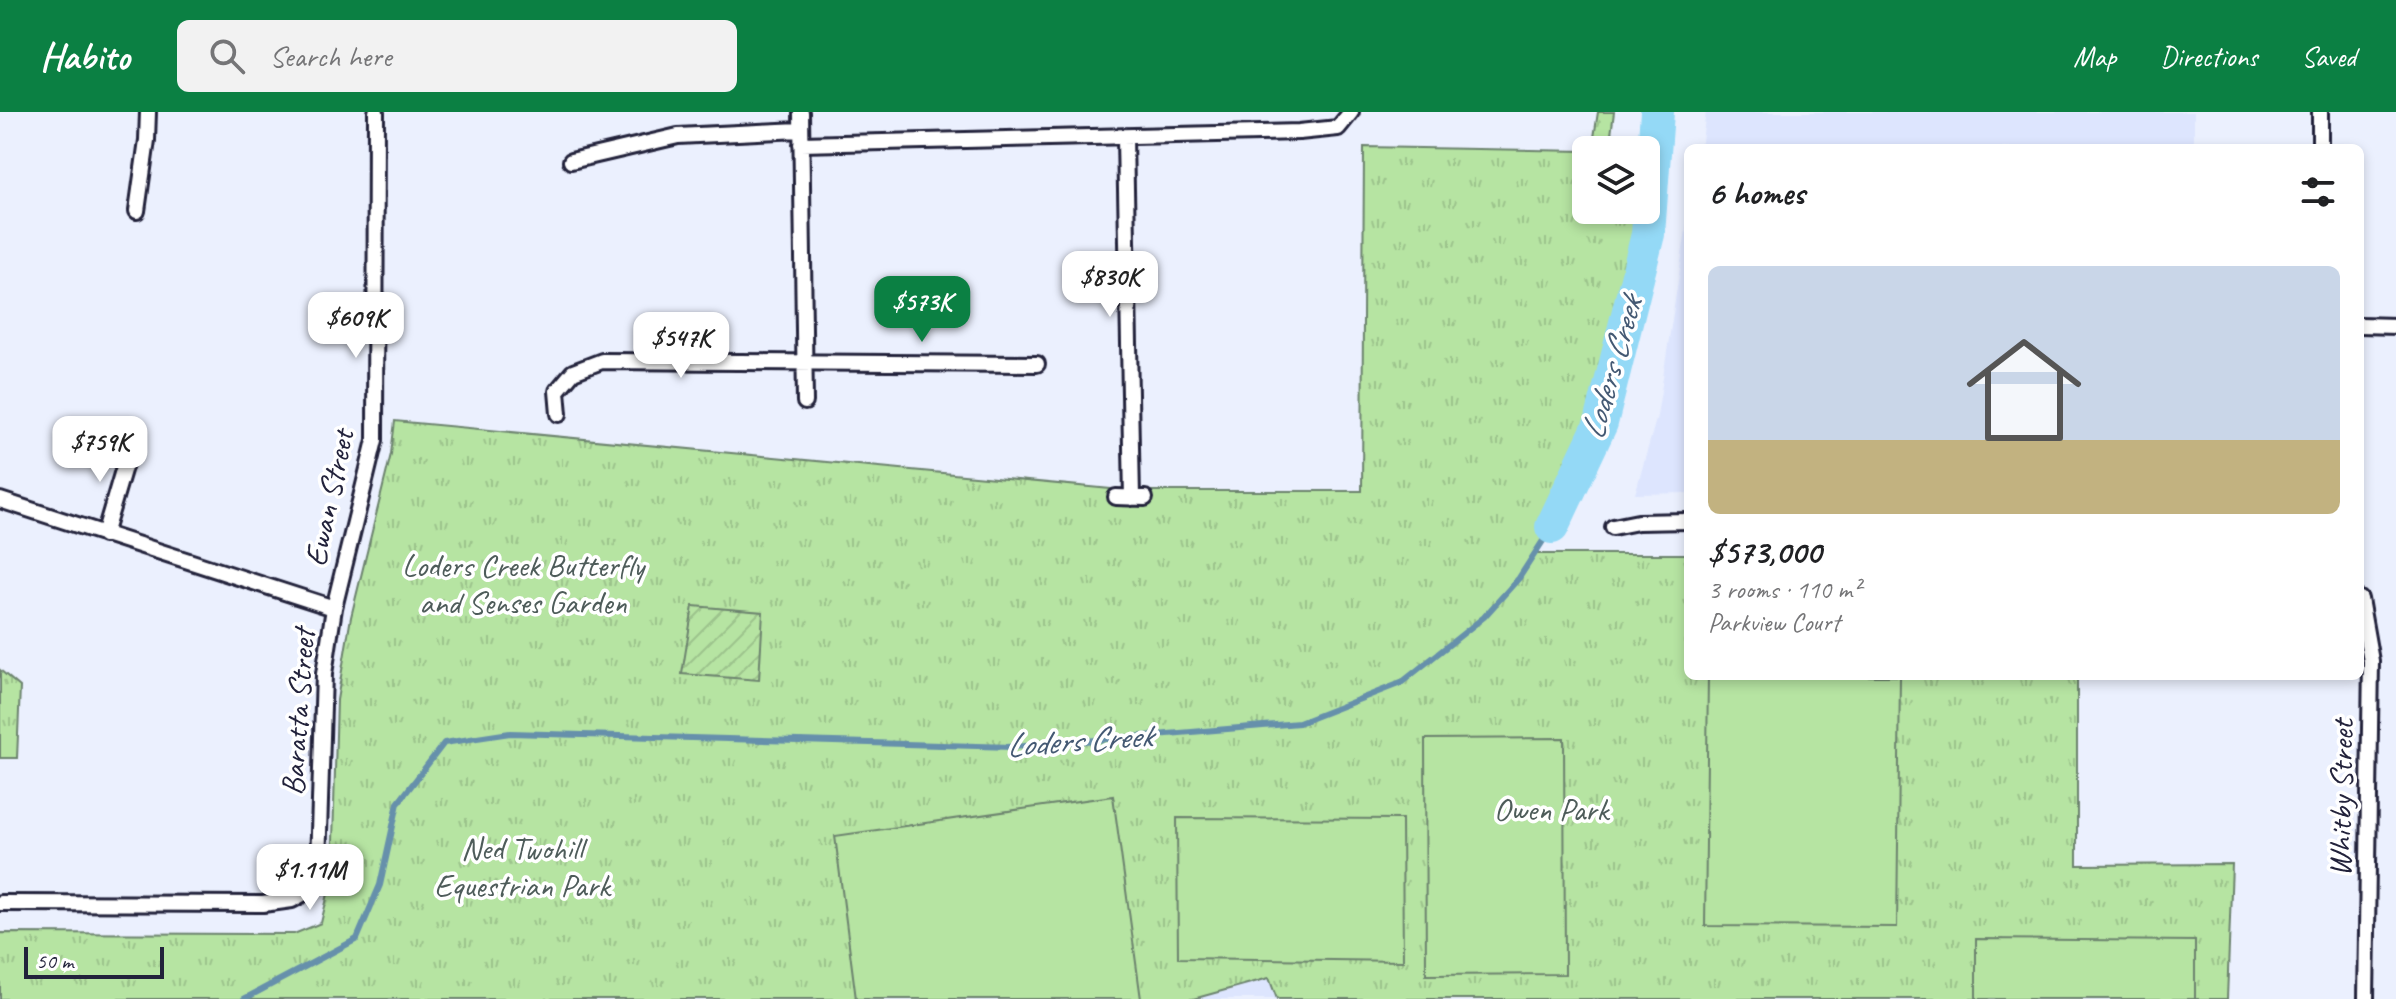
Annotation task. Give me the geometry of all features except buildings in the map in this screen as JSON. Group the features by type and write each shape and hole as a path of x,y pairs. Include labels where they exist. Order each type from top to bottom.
{"street":[{"path":"137,211 148,112"},
{"name":"Ewan Street","path":"334,608 375,440 376,112"},
{"path":"801,112 805,402"},
{"path":"571,161 678,136 1125,138 1299,132 1338,128 1351,112"},
{"path":"2320,112 2320,144"},
{"path":"1116,497 1139,498 1125,138"},
{"path":"2364,325 2396,326"},
{"path":"559,414 557,391 573,372 602,361 1037,364"},
{"path":"104,535 131,443"},
{"path":"0,500 334,608"},
{"path":"1613,527 1638,522 1684,521"},
{"name":"Baratta Street","path":"0,903 263,904 292,900 308,891 318,864 324,676 334,608"},
{"name":"Whitby Street","path":"2364,622 2371,661 2366,999"}],"shaded area":[{"path":"1706,112 2194,112 2194,144 1702,144"},
{"path":"1684,243 1684,493 1635,494 1657,416"},
{"path":"1269,978 1277,999 1193,999"}],"green space":[{"path":"1598,112 1614,112 1611,136 1594,136"},
{"path":"1364,147 1572,151 1572,224 1649,224 1648,234 1601,423 1552,527 1535,554 1684,554 1684,680 2077,680 2077,865 2232,864 2227,999 1277,999 1269,978 1193,999 0,999 0,933 294,934 321,923 332,877 337,700 351,617 391,454 395,421 1132,491 1362,491"},
{"path":"693,606 763,612 759,680 682,674"},
{"path":"0,670 20,687 17,758 0,758"},
{"path":"1708,680 1900,680 1897,927 1705,926"},
{"name":"Owen Park","path":"1564,738 1565,974 1426,975 1425,739"},
{"path":"1113,796 1141,999 856,999 835,836"},
{"path":"1177,818 1402,819 1403,961 1178,958"},
{"path":"1976,939 2195,941 2195,999 1976,999"}],"waterway":[{"name":"Loders Creek","path":"1552,527 1601,423 1648,234 1657,112"},
{"name":"Loders Creek","path":"244,999 357,939 380,885 398,803 444,743 510,733 1013,747 1299,723 1401,683 1484,617 1519,578 1552,527"}],"park label":[{"name":"Loders Creek Butterfly and Senses Garden","path":"523,584"},
{"name":"Ned Twohill Equestrian Park","path":"522,866"}]}
